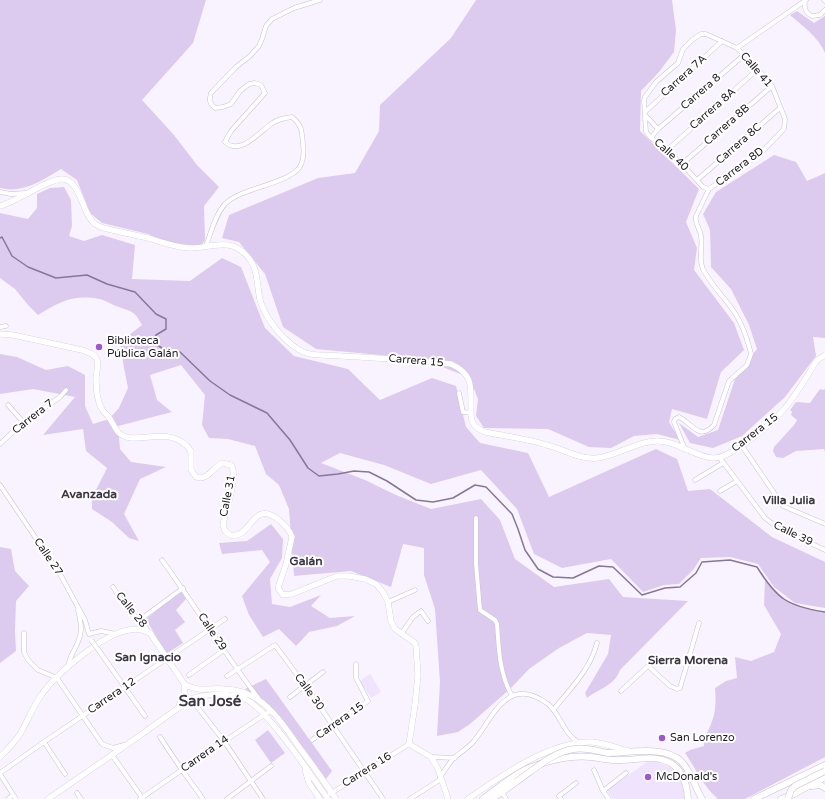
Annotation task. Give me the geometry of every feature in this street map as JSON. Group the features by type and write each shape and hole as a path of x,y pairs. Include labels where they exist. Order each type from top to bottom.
{"main road":[{"name":"Carrera 15","path":"2,204 29,193 56,179 63,179 71,182 77,190 89,216 94,223 103,228 148,238 170,246 190,248 227,245 240,249 249,258 257,276 261,301 267,315 276,329 292,345 307,353 451,364 459,367 469,378 471,387 471,413 473,422 478,429 485,432 548,445 584,457 596,458 609,456 647,442 657,440 669,442 699,455 721,461 742,446 786,408 817,360 825,355"},
{"name":"Calle 31","path":"0,334 13,335 82,350 94,355 98,364 96,378 100,405 118,432 125,437 136,438 152,436 179,439 191,451 191,470 196,477 206,477 222,463 231,465 234,472 230,499 223,525 224,529 230,535 237,535 243,531 256,517 263,513 272,514 284,524 291,533 292,537 286,564 278,588 283,595 292,594 337,576 349,576 365,579 376,584 383,592 388,602 391,621 395,629 400,634 410,639 416,646 418,676 409,744"},
{"path":"0,757 20,734 42,695 68,666 94,647 116,634 129,630 140,629 150,633 185,685 193,689 200,690 224,689 237,691 251,696 263,704 284,726 336,799"},
{"path":"175,711 181,704 185,685"},
{"path":"48,799 191,699 201,695 224,694 243,698 264,714 304,766 324,798"},
{"path":"468,799 519,765 546,752 572,743 594,742 632,752"},
{"path":"409,744 431,757 438,769 448,799"},
{"path":"492,799 554,756 574,748 608,752 656,751 675,758 685,767 702,799"},
{"path":"482,799 525,770 560,758 579,756 619,761 653,758 668,761 674,765 684,780 688,799"},
{"path":"754,799 825,765"},
{"path":"789,798 791,790 795,786 825,771"},
{"path":"781,799 789,798 825,777"},
{"path":"806,787 820,786 825,788"}],"street":[{"path":"206,246 218,214 226,204 239,195 293,174 300,167 304,154 302,127 298,121 292,117 282,118 272,123 257,136 237,147 230,146 226,142 231,131 265,93 261,86 255,83 249,84 240,91 231,104 223,107 214,108 210,104 209,99 211,94 236,67 250,56 259,46 266,26 272,19 294,8 320,0"},
{"path":"806,1 805,9 809,15 820,15 825,10"},
{"path":"737,48 806,1"},
{"name":"Calle 41","path":"649,91 656,82 678,63 683,49 701,34 706,34 737,48 758,69 772,86 785,118 785,126"},
{"name":"Carrera 7A","path":"645,114 722,41"},
{"name":"Carrera 8","path":"651,138 658,129 744,55"},
{"name":"Carrera 8A","path":"667,150 758,69"},
{"name":"Carrera 8B","path":"682,164 772,86"},
{"name":"Calle 40","path":"649,91 644,101 646,132 682,164 703,186 709,189"},
{"name":"Carrera 8C","path":"697,180 780,108"},
{"path":"645,114 658,129"},
{"name":"Carrera 8D","path":"709,189 759,155 784,129 785,126"},
{"path":"684,448 674,422 675,419 679,416 700,432 709,430 714,424 729,381 746,365 751,354 743,327 732,307 714,286 703,269 700,259 702,246 701,233 695,220 709,189"},
{"path":"0,192 11,194 29,193"},
{"path":"0,327 6,326"},
{"name":"Carrera 7","path":"0,444 66,390"},
{"path":"459,393 463,412 471,413"},
{"path":"8,406 24,423"},
{"path":"742,446 783,506 825,524"},
{"path":"695,480 721,461"},
{"name":"Calle 39","path":"721,461 765,518 772,524 825,550"},
{"path":"720,491 737,480"},
{"name":"Calle 27","path":"0,485 60,574 85,620 89,634 101,631 116,634"},
{"path":"476,518 476,564 480,610 495,620 497,624 502,673 512,696"},
{"name":"Calle 29","path":"162,560 183,588 237,670 263,704"},
{"name":"Calle 28","path":"113,587 128,610 133,615 141,618 150,633"},
{"path":"141,618 183,588"},
{"path":"388,602 415,590"},
{"path":"68,666 71,653 79,640 81,631 78,608"},
{"path":"400,634 412,618 422,611 428,621"},
{"name":"Carrera 12","path":"0,774 83,715 126,688 225,619"},
{"path":"621,691 648,666 670,686 677,689 680,688 699,623"},
{"path":"24,633 24,652 28,660 38,670 56,678 102,744 113,748 129,743"},
{"path":"91,640 145,716"},
{"path":"554,709 589,666 597,643"},
{"name":"Calle 30","path":"237,670 275,645 383,799"},
{"path":"189,675 224,650"},
{"name":"Carrera 15","path":"312,740 368,701 356,678 356,664"},
{"path":"227,676 237,670"},
{"path":"290,697 323,672"},
{"path":"410,799 441,778 455,758 464,752 474,742 494,712 506,698 523,694 536,697 554,709 568,734 578,742"},
{"path":"191,699 224,741 263,799"},
{"name":"Carrera 14","path":"142,799 224,741 270,711"},
{"path":"160,737 203,799"},
{"path":"44,742 65,774"},
{"name":"Carrera 16","path":"324,798 409,744"},
{"path":"112,755 142,799"},
{"path":"431,757 455,758"},
{"path":"227,799 271,766"},
{"path":"594,770 603,791 609,799"},
{"path":"603,791 626,773"},
{"path":"0,774 15,797 8,799"},
{"path":"561,799 559,796 576,783"},
{"path":"502,792 506,799"},
{"path":"77,793 81,799"}],"shaded area":[{"path":"0,0 206,0 193,43 142,100 174,135 197,165 219,187 204,206 205,240 201,246 166,243 148,234 102,223 90,213 77,180 61,169 24,188 0,188"},
{"path":"476,0 672,0 676,30 674,52 659,72 641,91 640,131 699,189 686,222 697,248 694,270 734,323 744,350 721,372 707,419 672,409 669,422 680,440 657,434 634,436 611,448 589,447 548,429 484,428 476,416 478,399 472,384 463,375 422,359 316,349 283,327 265,274 239,242 222,238 229,215 318,178 355,173 379,131 380,105 451,38"},
{"path":"797,11 814,23 825,16 825,53 815,37 790,15"},
{"path":"774,155 796,162 807,181 825,173 825,338 813,337 816,356 785,397 742,436 713,448 690,443 679,423 698,437 718,430 737,373 757,349 749,325 731,289 711,267 710,230 703,214 716,192"},
{"path":"64,187 71,200 72,226 69,236 84,241 102,235 135,245 132,279 190,281 222,258 241,267 265,328 294,356 348,369 380,400 432,378 456,386 466,427 480,443 528,453 549,497 656,449 677,459 688,491 710,489 772,537 825,562 825,608 795,603 774,587 758,564 730,557 701,558 693,570 679,584 664,585 643,592 611,559 562,568 534,554 517,509 481,470 431,484 384,465 340,453 321,463 365,480 396,495 431,509 481,499 500,520 515,559 554,587 609,579 623,597 688,601 620,670 614,680 587,698 585,693 608,654 611,635 587,633 559,648 529,669 510,689 470,724 458,732 437,736 440,682 435,609 424,575 424,548 403,544 391,587 351,571 294,576 289,509 279,485 266,474 255,446 228,439 209,438 202,425 205,395 181,365 150,375 157,400 172,412 118,426 120,449 131,462 166,467 140,479 124,514 139,541 129,538 112,522 92,509 92,498 107,468 86,451 83,429 43,435 75,397 33,389 0,394 0,354 17,357 46,370 68,366 85,375 85,406 93,424 109,419 119,408 128,388 120,342 142,325 134,314 106,301 90,298 74,298 53,306 38,315 15,289 0,278 0,213 28,219 37,208 37,194 50,188"},
{"path":"820,389 825,389 825,452 824,449 796,451 783,458 776,457 773,451 774,447 797,420 791,415 792,412 790,410 796,402 810,403"},
{"path":"271,524 283,539 282,558 270,579 272,604 290,607 321,595 311,606 330,618 355,616 337,626 309,632 296,646 279,629 263,637 249,615 242,596 270,562 262,550 222,554 219,543 247,541"},
{"path":"0,547 11,549 15,571 29,586 16,601 16,651 0,663"},
{"path":"765,580 778,594 791,603 825,612 825,757 745,799 718,799 704,783 685,753 704,746 715,711 715,688 726,681 737,678 735,657 751,661 774,652 781,634 764,605"},
{"path":"181,591 186,599 176,610 185,622 175,630 183,643 166,654 146,619"},
{"path":"370,674 381,692 371,698 360,681"},
{"path":"266,679 332,771 326,779 273,709 245,689"},
{"path":"268,730 285,753 271,763 255,740"},
{"path":"647,762 656,762 666,765 674,770 682,782 685,799 613,799 607,790"}],"waterway":[{"path":"0,238 2,237 12,256 28,267 56,278 87,275 107,284 135,292 156,314 166,319 166,329 156,335 152,342 162,348 180,352 210,381 230,395 267,413 290,440 308,468 319,476 354,471 369,472 387,481 416,500 433,502 453,498 475,485 486,487 512,514 525,550 538,569 553,577 573,578 599,566 613,567 642,595 665,588 680,587 696,573 702,562 730,560 757,567 777,594 792,604 825,612"}],"place":[{"name":"Biblioteca Pública Galán","path":"99,347"},
{"name":"San Lorenzo","path":"662,738"},
{"name":"McDonald's","path":"648,777"}],"district":[{"name":"Avanzada","path":"89,495"},
{"name":"Villa Julia","path":"789,501"},
{"name":"Galán","path":"306,562"},
{"name":"San Ignacio","path":"148,658"},
{"name":"Sierra Morena","path":"688,661"},
{"name":"San José","path":"210,702"}]}
